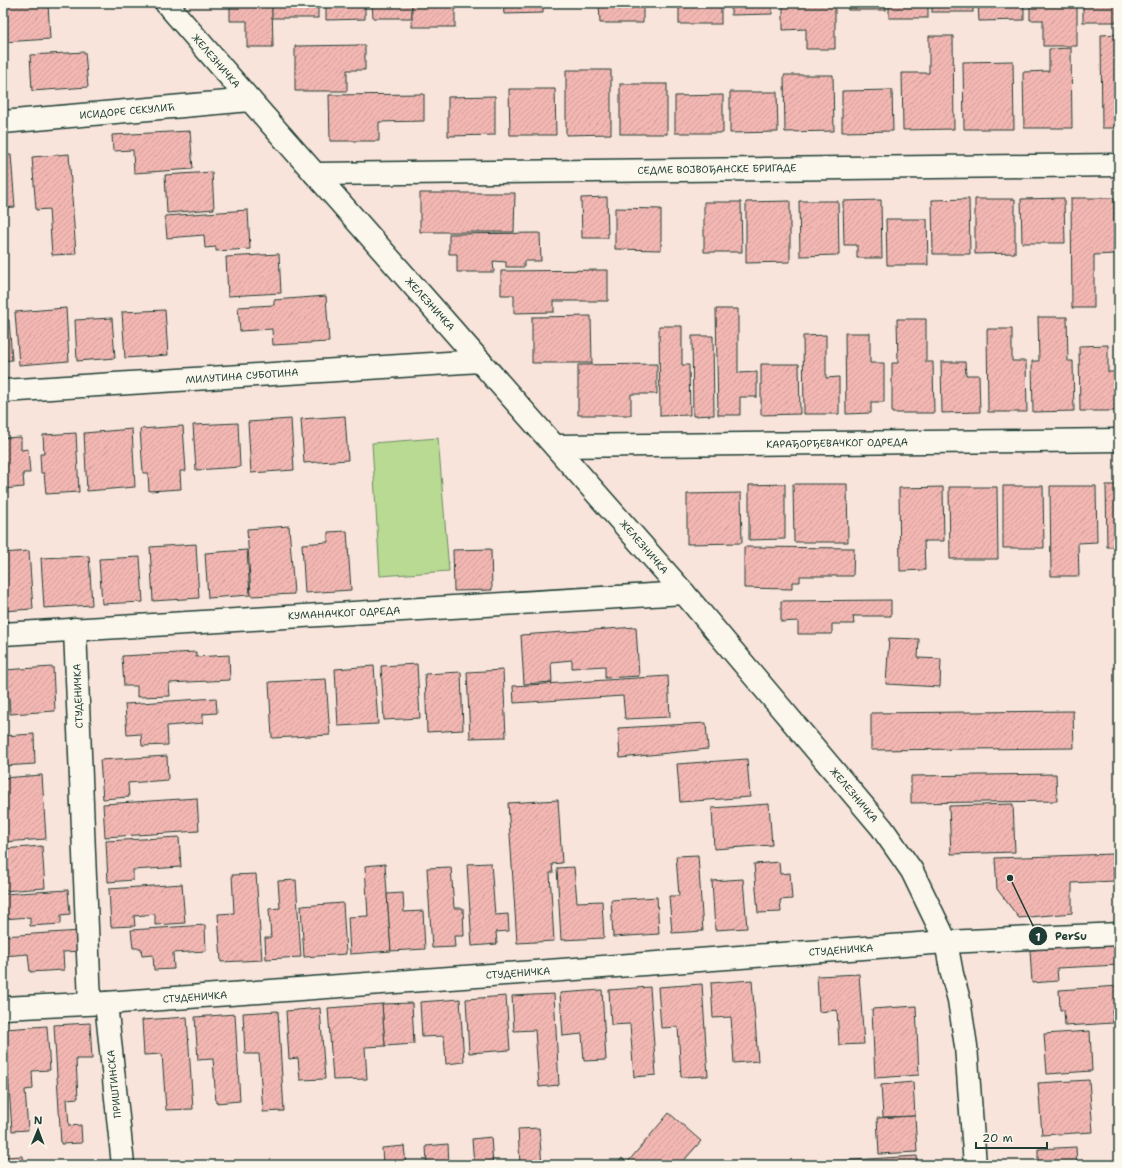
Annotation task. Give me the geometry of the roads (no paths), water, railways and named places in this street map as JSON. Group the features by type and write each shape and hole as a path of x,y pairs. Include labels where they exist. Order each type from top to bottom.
{"street":[{"name":"ЖЕЛЕЗНИЧКА","path":"166,3 684,593 882,828 912,871 946,942 966,1046 975,1165"},
{"name":"ИСИДОРЕ СЕКУЛИЋ","path":"3,122 250,100"},
{"name":"СЕДМЕ ВОЈВОЂАНСКЕ БРИГАДЕ","path":"315,174 1119,165"},
{"name":"МИЛУТИНА СУБОТИНА","path":"3,391 480,360"},
{"name":"КАРАЂОРЂЕВАЧКОГ ОДРЕДА","path":"556,446 1119,440"},
{"name":"КУМАНАЧКОГ ОДРЕДА","path":"3,634 684,593"},
{"name":"СТУДЕНИЧКА","path":"75,629 98,1003"},
{"name":"СТУДЕНИЧКА","path":"3,1008 98,1003 946,942 1119,934"},
{"name":"ПРИШТИНСКА","path":"98,1003 123,1165"}],"place":[{"name":"PerSu","path":"1010,878"}]}
